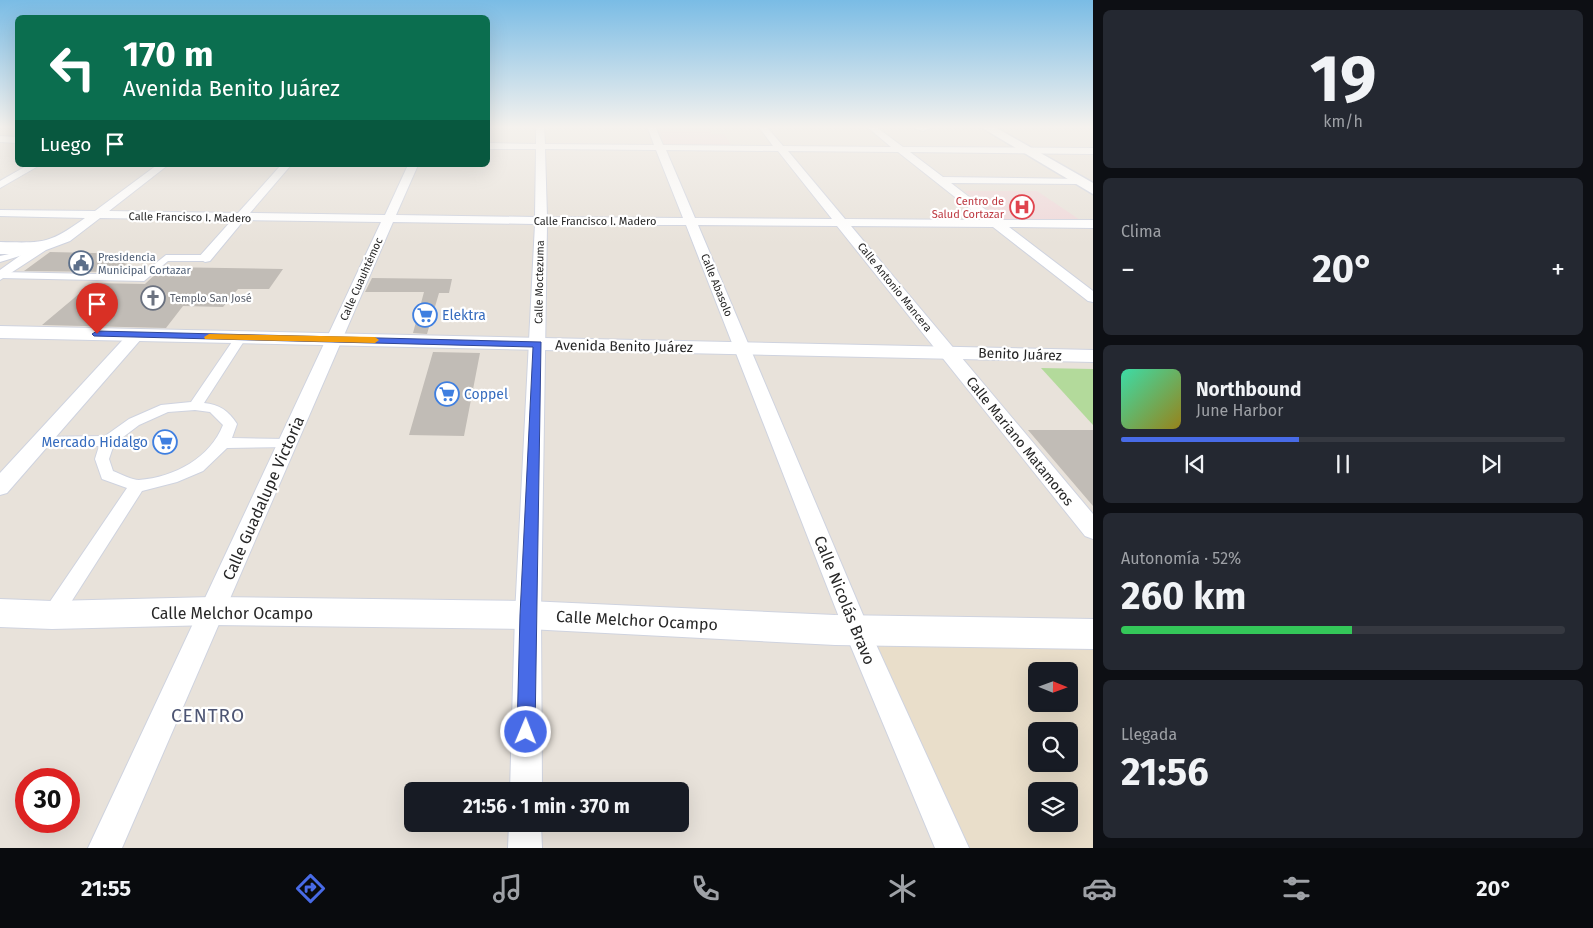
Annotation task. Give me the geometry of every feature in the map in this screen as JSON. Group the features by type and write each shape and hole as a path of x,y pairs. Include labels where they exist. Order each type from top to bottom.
{"main road":[{"path":"1056,166 1087,181"},
{"path":"1064,166 1087,181 1093,189"}],"street":[{"name":"Calle Moctezuma","path":"526,782 528,615 541,220 540,166"},
{"name":"Calle Abasolo","path":"667,166 744,350"},
{"name":"Calle Antonio Mancera","path":"796,166 948,352"},
{"path":"922,166 1093,298"},
{"path":"0,185 32,167"},
{"path":"0,259 66,238 98,216 160,167"},
{"path":"0,275 144,278 166,258 205,258 242,218 284,167"},
{"name":"Calle Cuauhtémoc","path":"334,339 412,167"},
{"path":"941,180 1087,181"},
{"name":"Calle Francisco I. Madero","path":"0,213 242,218 1093,224"},
{"path":"0,246 36,249"},
{"path":"0,250 36,249"},
{"path":"0,275 36,249"},
{"name":"Avenida Benito Juárez","path":"0,332 744,350 948,352"},
{"path":"0,487 40,440 136,335"},
{"path":"195,406 240,338"},
{"name":"Calle Guadalupe Victoria","path":"105,848 334,339"},
{"name":"Calle Nicolás Bravo","path":"744,350 857,630 952,848"},
{"name":"Benito Juárez","path":"948,352 1093,356"},
{"name":"Calle Mariano Matamoros","path":"948,352 1093,530"},
{"path":"195,406 214,408 230,424 223,443 198,467 172,478 138,486 108,475 102,459 108,441 134,422 166,408 195,406"},
{"path":"40,440 108,441"},
{"path":"223,443 286,444"},
{"path":"52,615 138,486"},
{"name":"Calle Melchor Ocampo","path":"0,614 52,615 213,611 528,615 857,630 1093,634"},
{"path":"525,832 525,848"}],"shaded area":[{"name":"Centro de Salud Cortazar","path":"964,191 1037,191 1083,222 1003,222"},
{"path":"871,641 1093,645 1093,848 963,848"}],"green space":[{"path":"1041,368 1093,369 1093,425"}],"building":[{"name":"Presidencia Municipal Cortazar","path":"50,252 138,254 117,272 24,271"},
{"name":"Templo San José","path":"163,267 283,269 269,289 238,289 223,307 183,306 166,328 42,325 92,283 145,284"},
{"name":"Elektra","path":"372,278 452,279 449,293 439,293 427,334 413,333 424,292 365,292"},
{"name":"Coppel","path":"433,352 480,353 464,436 409,435"},
{"path":"1028,430 1093,430 1093,506"}],"slow traffic":[{"path":"209,337 375,340"}],"place":[{"name":"Centro de Salud Cortazar","path":"1022,207"},
{"name":"Presidencia Municipal Cortazar","path":"81,263"},
{"name":"Templo San José","path":"153,298"},
{"name":"Elektra","path":"425,315"},
{"name":"Coppel","path":"447,394"},
{"name":"Mercado Hidalgo","path":"165,442"}],"district":[{"name":"CENTRO","path":"208,715"}],"route":[{"path":"97,334 538,344 528,615 526,732"}]}
